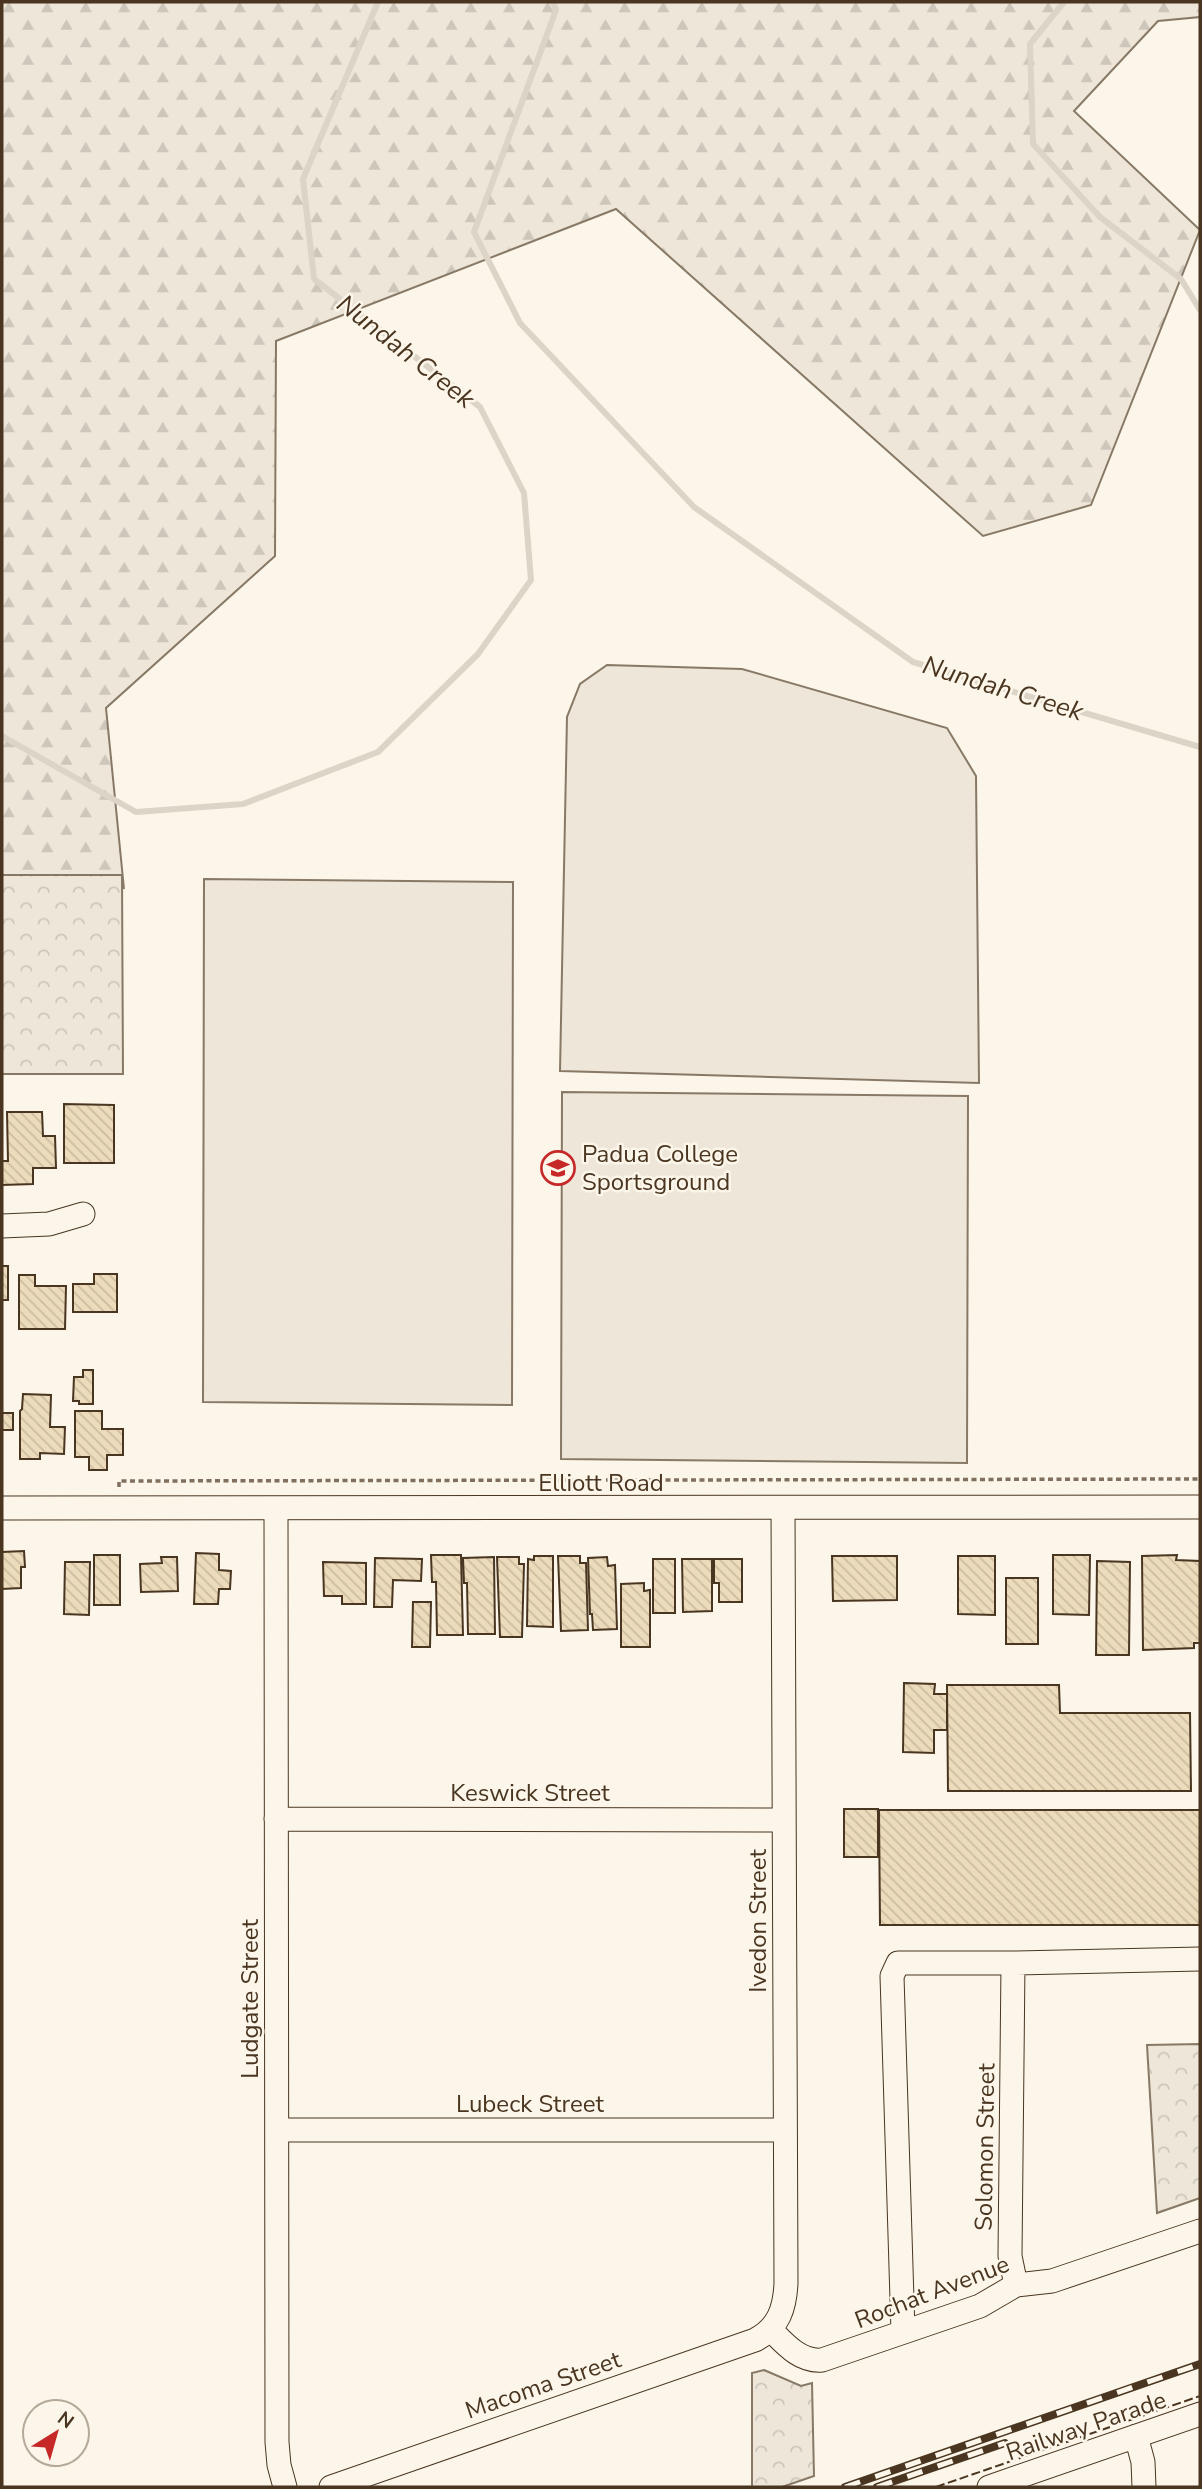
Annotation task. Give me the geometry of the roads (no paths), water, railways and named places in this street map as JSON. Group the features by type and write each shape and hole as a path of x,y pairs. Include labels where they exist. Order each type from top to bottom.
{"street":[{"path":"2,1226 49,1224 83,1214"},
{"name":"Elliott Road","path":"2,1508 1200,1507"},
{"name":"Ludgate Street","path":"276,1509 277,2442 285,2487"},
{"name":"Ivedon Street","path":"771,2330 780,2314 786,2293 783,1509"},
{"name":"Keswick Street","path":"276,1819 784,1820"},
{"path":"903,2332 892,1976 898,1963 1200,1959"},
{"name":"Solomon Street","path":"1013,1963 1010,2256 1016,2285"},
{"name":"Lubeck Street","path":"277,2130 784,2130"},
{"name":"Rochat Avenue","path":"771,2330 799,2355 816,2361 980,2306 1016,2285 1052,2281 1200,2231"},
{"name":"Macoma Street","path":"331,2487 755,2340 771,2330"},
{"name":"Railway Parade","path":"989,2487 1200,2414"},
{"path":"1136,2436 1143,2462 1144,2487"}],"waterway":[{"name":"Nundah Creek","path":"2,736 136,812 243,804 378,752 478,654 531,580 524,493 480,407 314,279 303,179 378,2"},
{"name":"Nundah Creek","path":"553,2 556,10 474,232 520,323 694,507 913,662 1200,747"},
{"name":"Nundah Creek","path":"1064,2 1030,44 1033,144 1100,217 1181,279 1200,310"}],"railway":[{"path":"845,2487 1200,2364"},
{"path":"877,2487 1005,2443"}],"place":[{"name":"Padua College Sportsground","path":"558,1168"}]}
